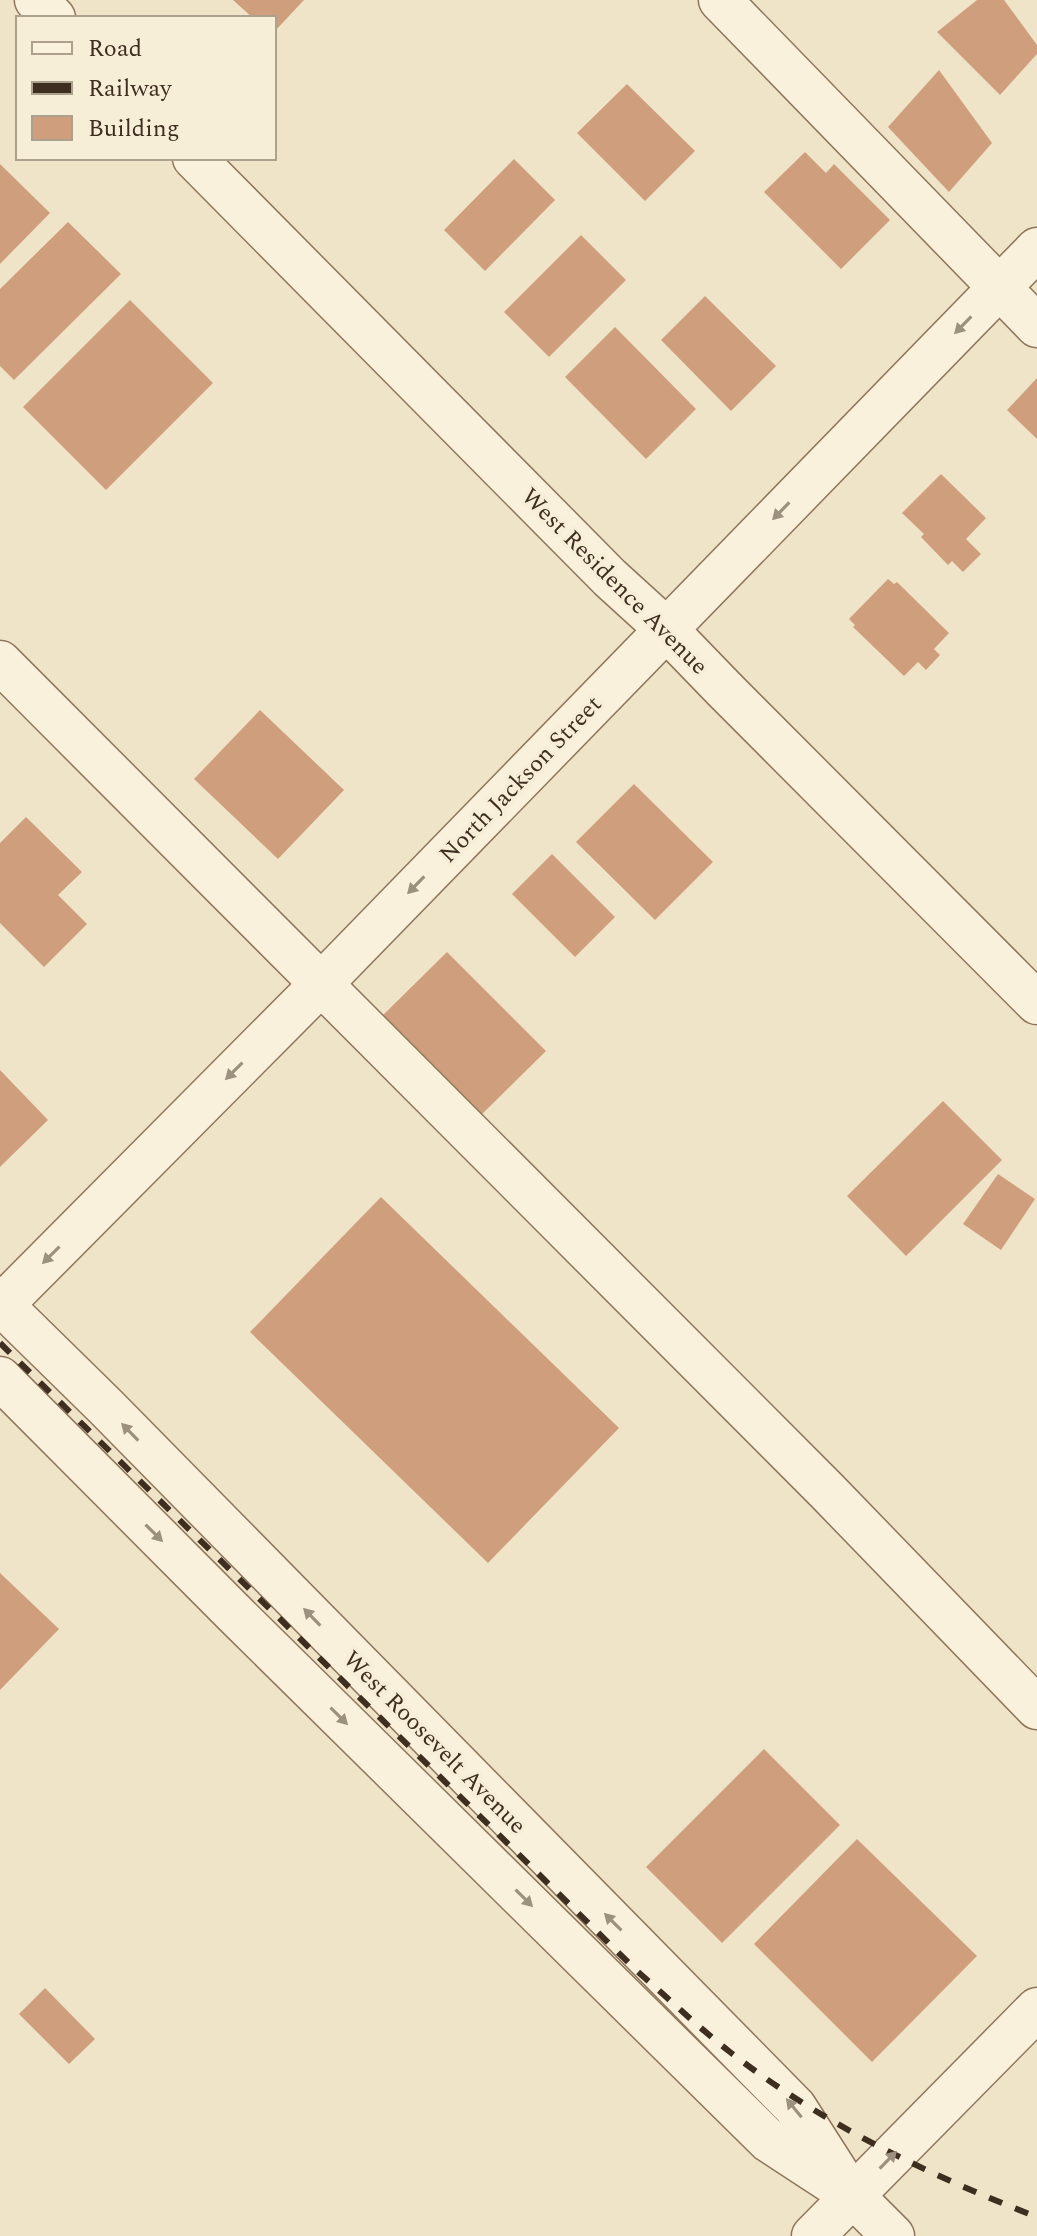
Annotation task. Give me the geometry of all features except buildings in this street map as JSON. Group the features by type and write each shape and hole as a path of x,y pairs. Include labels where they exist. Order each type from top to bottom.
{"street":[{"path":"36,0 52,16"},
{"path":"720,0 1037,326"},
{"name":"West Residence Avenue","path":"196,160 1037,1003"},
{"name":"North Jackson Street","path":"1,1305 322,983 1037,249"},
{"path":"0,662 827,1491 1037,1708"},
{"name":"West Roosevelt Avenue","path":"1,1305 106,1407 795,2107 853,2196"},
{"name":"West Roosevelt Avenue","path":"0,1378 769,2141 853,2196 893,2236"},
{"path":"813,2236 1037,2009"}],"railway":[{"path":"0,1343 637,1971 706,2033 765,2078 839,2125 956,2184 1037,2217"}]}
